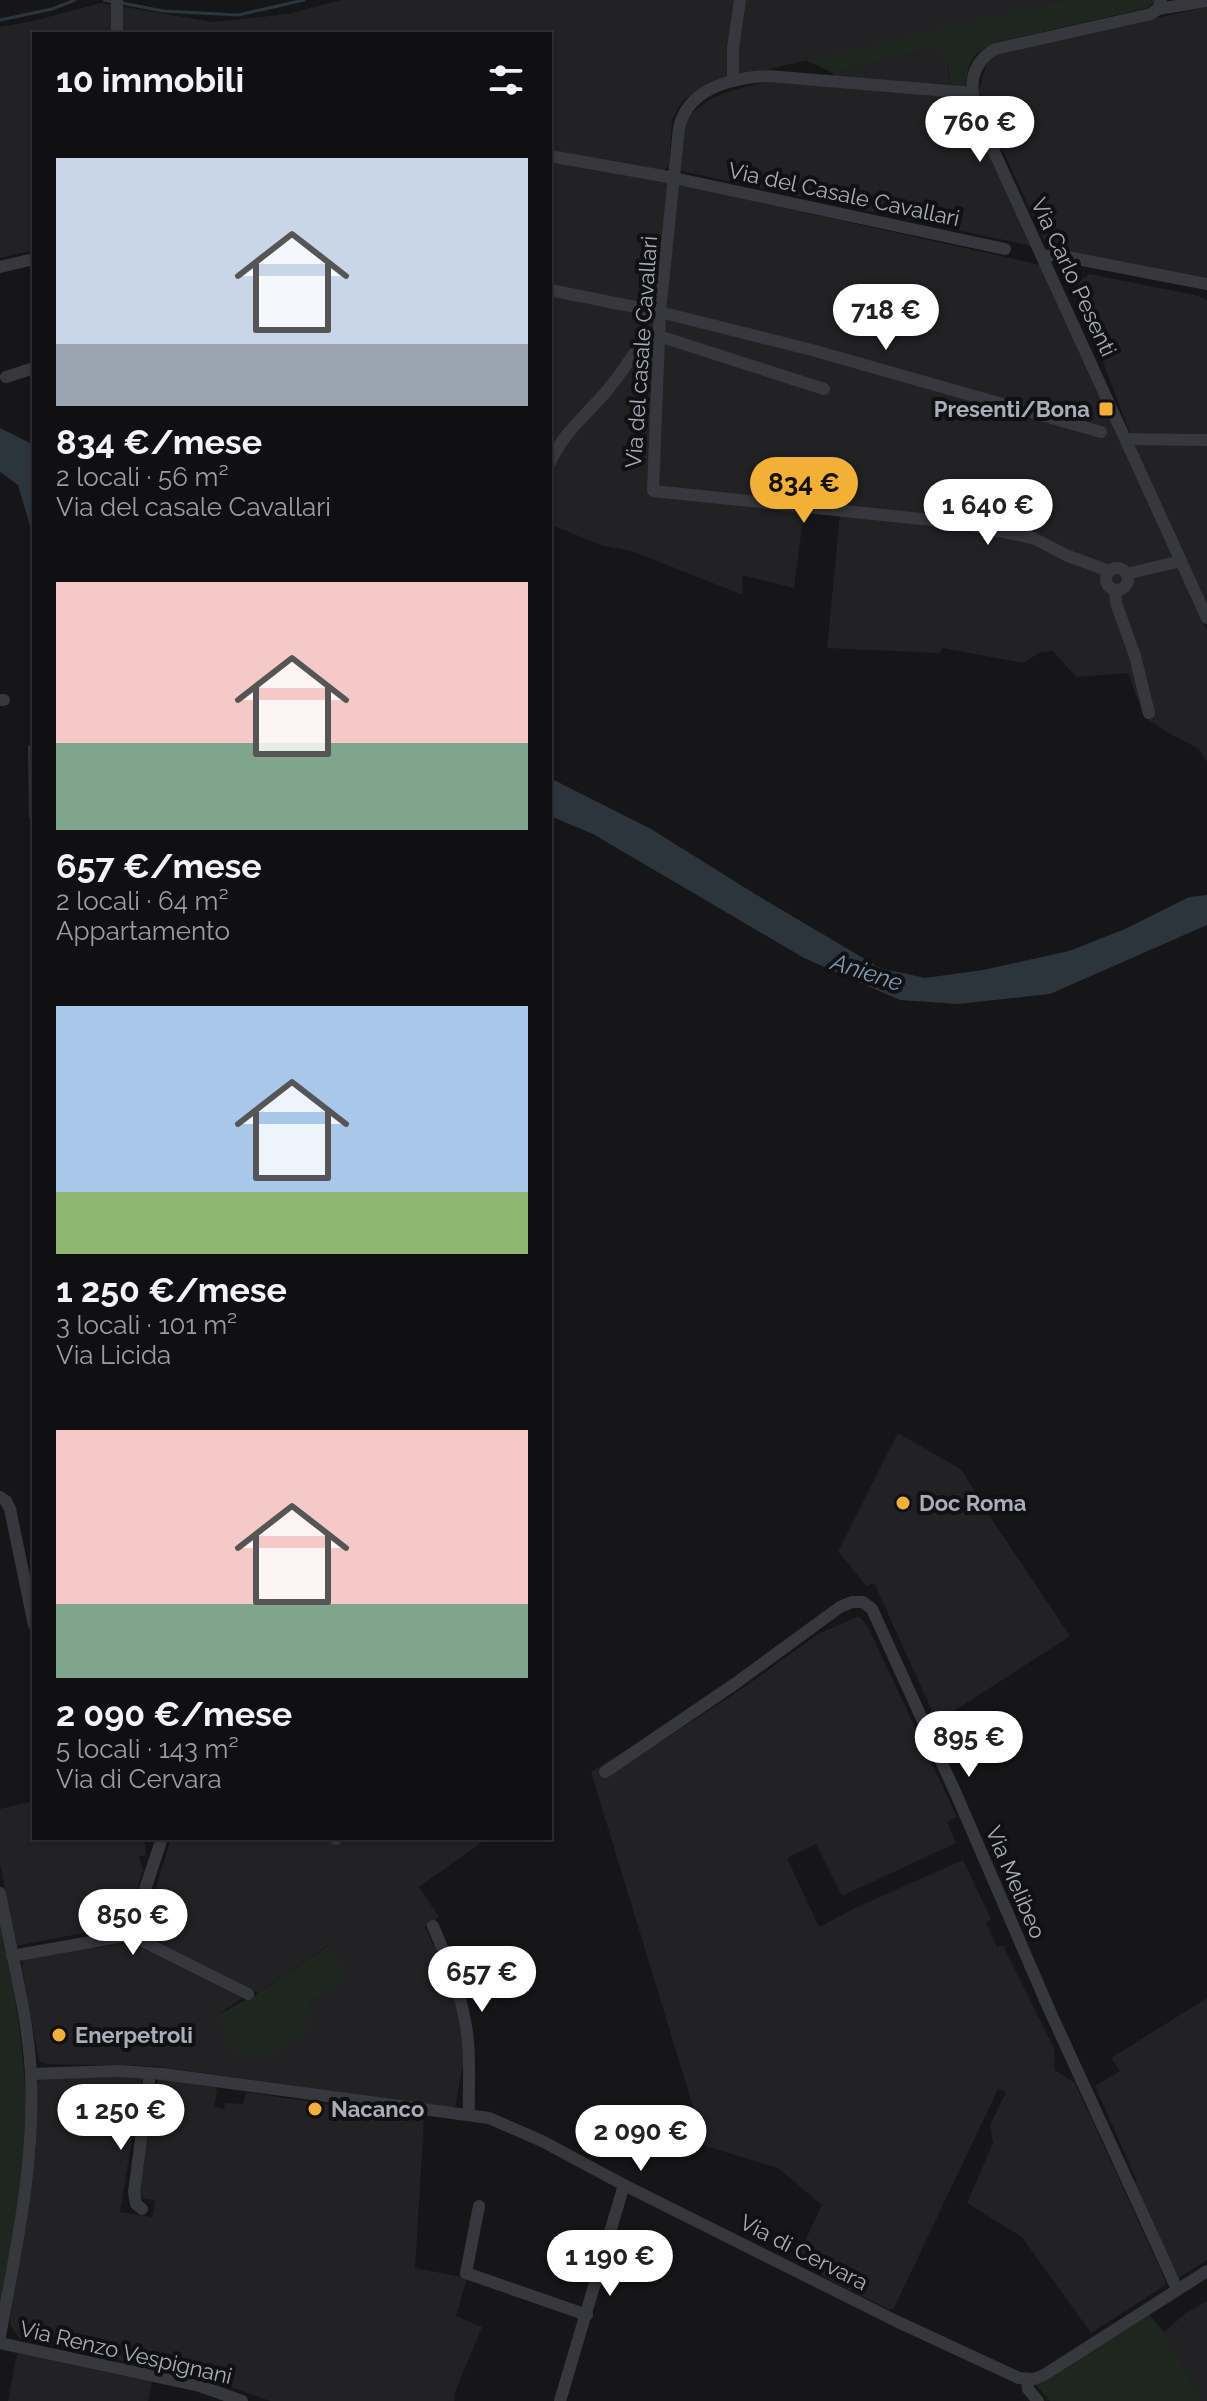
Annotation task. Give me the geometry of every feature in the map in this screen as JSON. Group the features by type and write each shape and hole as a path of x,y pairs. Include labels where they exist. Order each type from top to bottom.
{"street":[{"path":"117,0 117,27"},
{"path":"740,0 733,48 733,81 781,76 972,93 976,70 983,58 995,49 1151,14 1160,4 1207,1"},
{"name":"Via del casale Cavallari","path":"733,81 704,93 685,111 679,128 660,312 653,491 960,523 1033,538 1068,556 1109,571"},
{"name":"Via Carlo Pesenti","path":"972,93 991,145 1181,561 1203,601 1207,618"},
{"name":"Via del Casale Cavallari","path":"552,156 674,178 1005,249"},
{"path":"1042,256 1057,255 1207,284"},
{"path":"0,267 32,259"},
{"path":"552,290 660,312 812,350 1101,432"},
{"path":"552,458 569,431 606,392 649,337 659,336 824,389"},
{"path":"6,377 32,369"},
{"path":"1126,439 1207,440"},
{"path":"1126,574 1181,561"},
{"path":"1118,568 1126,574 1127,580 1124,586 1115,590 1106,581 1109,571 1118,568"},
{"path":"1115,590 1116,603 1135,656 1149,713"},
{"path":"0,1497 10,1509 32,1615"},
{"name":"Via Melibeo","path":"605,1772 736,1683 840,1607 863,1602 872,1609 1055,2023 1177,2289"},
{"path":"130,1935 161,1840"},
{"path":"0,1893 31,2074 28,2181 0,2336"},
{"path":"433,1926 455,1978 468,2037 469,2115"},
{"path":"12,1956 130,1935 248,1994"},
{"path":"142,2209 135,2202 134,2192 150,2073"},
{"name":"Via di Cervara","path":"31,2074 150,2073 489,2118 896,2321 1012,2375 1027,2379"},
{"path":"560,2401 624,2185"},
{"path":"479,2206 466,2273 587,2315"},
{"path":"1038,2401 1028,2389 1027,2379 1044,2375 1207,2271"},
{"name":"Via Renzo Vespignani","path":"0,2343 200,2386 242,2401"}],"shaded area":[{"path":"341,0 1065,0 709,83 684,100 678,108 672,120 669,166 661,172 552,153 552,32 32,32 32,250 0,258 0,27 101,3 213,22 288,14"},
{"path":"1065,0 1156,0 1148,8 997,42 973,59 966,88 951,87 946,59 935,48 833,73 805,60"},
{"path":"1207,7 1207,279 1047,247 983,107 979,90 987,62 1001,52"},
{"path":"935,48 946,59 951,87 834,76 833,73"},
{"path":"766,82 962,96 1032,246 681,171 678,167 684,125 692,113 712,98"},
{"path":"552,160 669,183 656,303 648,496 804,511 794,588 742,575 743,595 632,551 600,545 552,525"},
{"path":"676,184 1041,265 1207,630 1207,762 1199,749 1144,717 1128,673 1076,677 1053,651 1041,652 1023,663 943,648 939,653 827,648 840,515 1032,542 1102,573 1111,564 1097,563 1027,532 657,486 665,308"},
{"path":"1089,274 1207,300 1207,434 1130,433 1074,286"},
{"path":"1133,443 1207,445 1207,605"},
{"path":"898,1433 962,1470 1070,1636 939,1721 874,1583 866,1586 838,1551"},
{"path":"859,1616 868,1627 957,1817 947,1822 956,1843 842,1896 816,1844 787,1858 819,1927 963,1860 991,1919 986,1922 997,1947 1003,1945 1054,2048 1055,2070 1075,2083 1167,2284 1091,2333 1022,2237 967,2203 993,2143 990,2125 1006,2092 998,2089 894,2308 890,2310 822,2276 820,2268 806,2261 794,2264 822,2205 778,2168 705,2146 591,1772 650,1735 657,1744 818,1634"},
{"path":"32,1801 32,1840 144,1840 146,1855 139,1857 143,1870 126,1925 16,1946 0,1864 0,1809"},
{"path":"170,1840 485,1840 419,1887 439,1917 425,1927 451,1980 461,2027 464,2057 455,2108 154,2066 47,2064 40,2061 23,1959 130,1942 242,1998 218,2015 308,2003 347,1978 328,1945 258,1993 149,1938 144,1927"},
{"path":"0,1918 19,2026 25,2081 26,2136 23,2180 0,2312"},
{"path":"329,1945 348,1978 308,2003 307,2032 275,2054 233,2054 218,2015 258,1993"},
{"path":"1207,1998 1207,2260 1177,2279 1134,2184 1137,2181 1095,2086 1120,2071 1111,2058"},
{"path":"160,2078 215,2087 214,2107 224,2109 225,2103 243,2104 246,2092 424,2119 415,2268 467,2278 456,2316 482,2327 454,2401 270,2401 214,2381 20,2339 10,2320 36,2148 38,2082 41,2079 142,2079 120,2212 152,2217 155,2200 140,2195 140,2187 156,2084"},
{"path":"1207,2301 1207,2401 1202,2401 1164,2332"},
{"path":"1149,2315 1164,2332 1202,2401 1050,2401 1035,2384 1045,2381"},
{"path":"17,2353 152,2382 148,2401 8,2401"}],"water":[{"path":"0,428 32,444 32,532 18,485 0,472"},
{"path":"28,745 32,746 32,820 29,818"},
{"name":"Aniene","path":"552,779 651,829 880,968 925,978 983,970 1069,951 1125,929 1189,897 1207,895 1207,925 1050,994 958,1004 900,1000 804,958 593,834 552,817"}],"waterway":[{"path":"0,20 52,9 75,0"},
{"path":"104,0 114,2"},
{"path":"122,3 163,11 238,15 304,0"}],"place":[{"name":"Presenti/Bona","path":"1106,409"},
{"name":"Doc Roma","path":"903,1503"},
{"name":"Enerpetroli","path":"59,2035"},
{"name":"Nacanco","path":"315,2109"}]}
